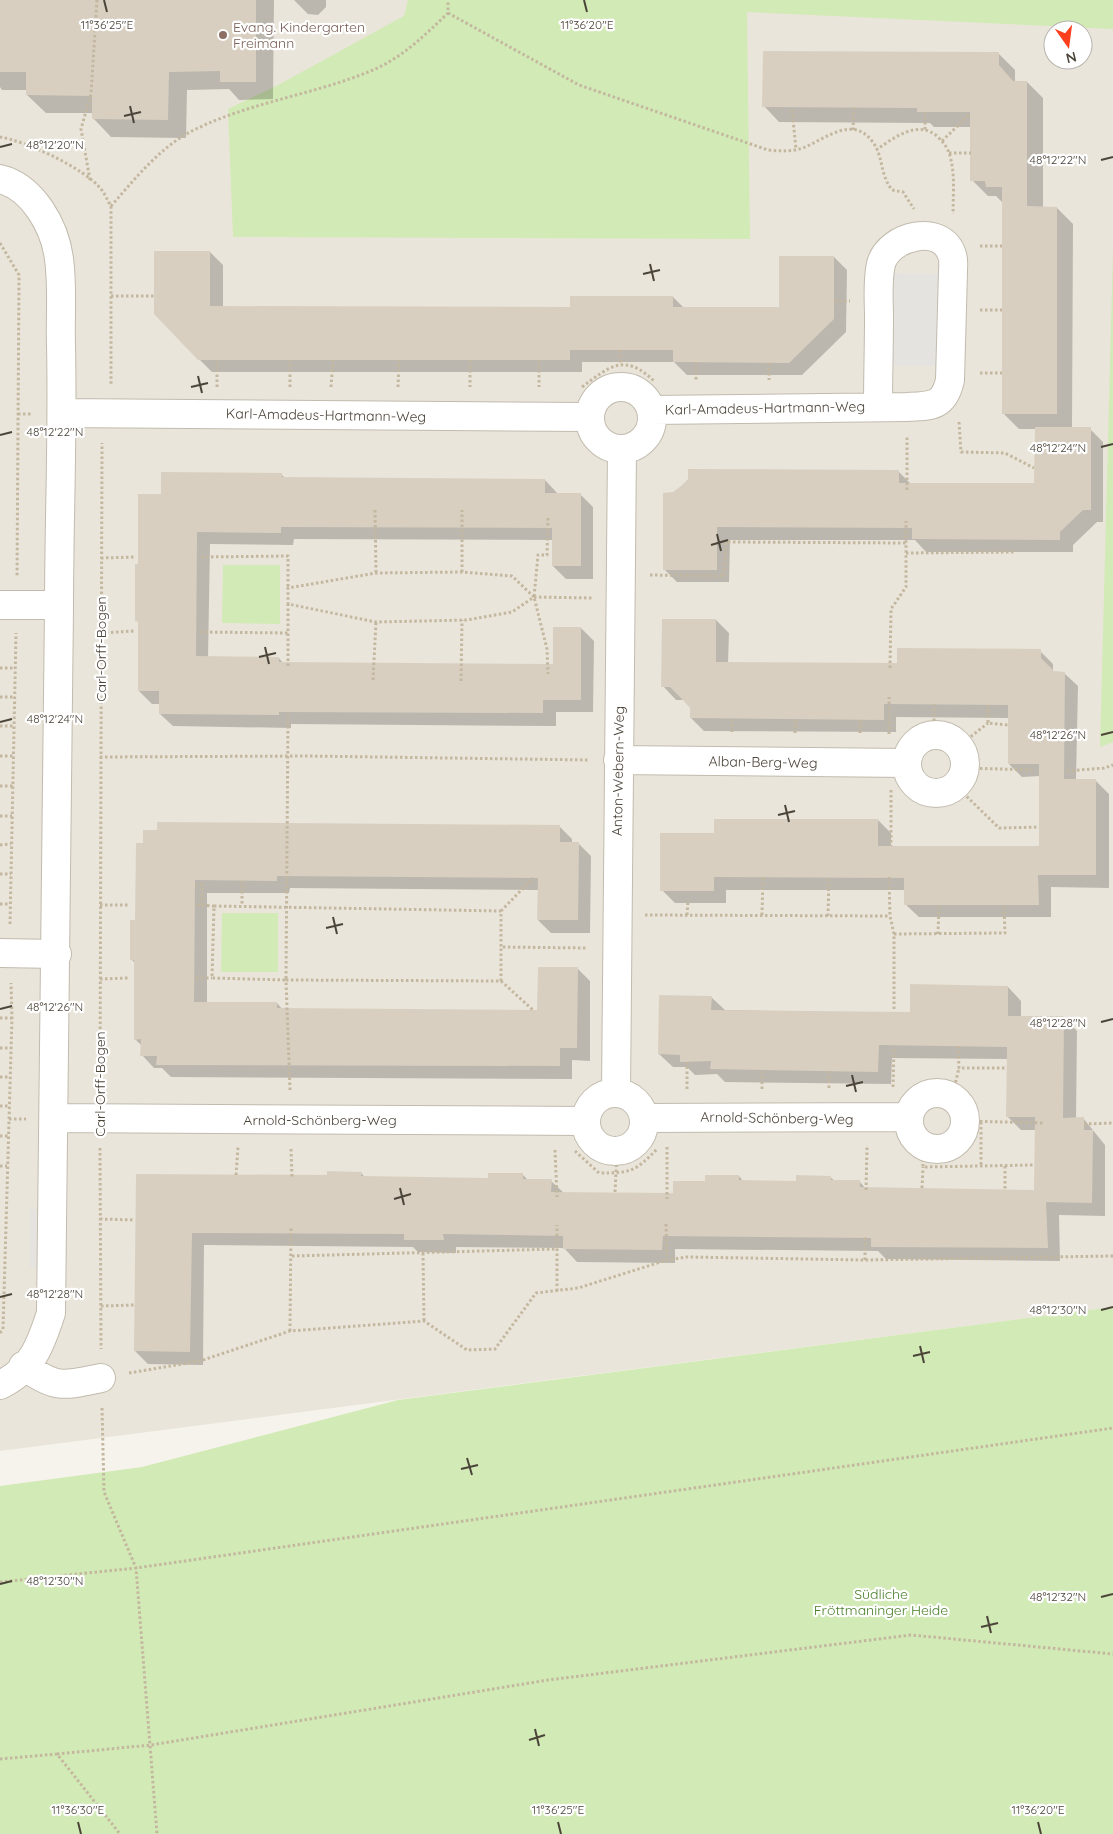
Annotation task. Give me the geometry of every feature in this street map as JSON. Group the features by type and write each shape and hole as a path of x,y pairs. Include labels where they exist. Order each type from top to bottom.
{"street":[{"path":"0,179 7,181 28,196 46,216 59,257 62,413 57,954 51,1312 39,1349 13,1379 0,1385"},
{"path":"921,236 933,238 945,245 952,255 950,380 947,393 939,402"},
{"name":"Karl-Amadeus-Hartmann-Weg","path":"878,406 878,278 881,265 884,254 892,246 905,239 921,236"},
{"name":"Karl-Amadeus-Hartmann-Weg","path":"62,413 589,417 596,399 612,388 622,386 641,394 652,410 653,420 646,437 631,448 622,450"},
{"name":"Karl-Amadeus-Hartmann-Weg","path":"652,410 878,406 907,408 928,406 939,402"},
{"path":"589,417 591,427 599,440 612,448 622,450"},
{"name":"Anton-Webern-Weg","path":"616,1093 616,914 622,450"},
{"path":"8,605 59,605"},
{"path":"934,736 948,738 960,767 939,793 929,793 913,782 908,773 907,763 914,746 921,740 934,736"},
{"name":"Alban-Berg-Weg","path":"618,760 907,763"},
{"path":"5,953 57,954"},
{"path":"616,1093 634,1100 655,1117 644,1127 635,1144 617,1152 598,1147 591,1140 586,1121 592,1104 607,1094 616,1093"},
{"path":"934,1093 952,1097 963,1112 973,1121 952,1144 935,1148 922,1156 912,1135 889,1118 911,1108 925,1096 934,1093"},
{"name":"Arnold-Schönberg-Weg","path":"655,1117 889,1118"},
{"name":"Arnold-Schönberg-Weg","path":"54,1118 586,1121"},
{"path":"24,1366 40,1377 63,1386 101,1378"}],"path":[{"path":"90,181 81,129 91,94 98,0"},
{"path":"0,137 17,140 67,163 100,188 111,206 148,164 191,132 250,108 373,70 412,48 448,13 448,0"},
{"path":"448,13 578,85 768,150 785,152 831,134 861,130 873,141 881,160 884,179 892,190 903,192 912,203 921,236"},
{"path":"853,130 854,107"},
{"path":"792,110 796,149"},
{"path":"925,112 925,130"},
{"path":"942,141 970,114"},
{"path":"876,150 904,132 920,128 933,133 942,141 949,153 953,179 952,255"},
{"path":"949,153 971,153"},
{"name":"Carl-Orff-Bogen","path":"111,206 111,387 102,412 101,558 100,1219 104,1492 136,1568 157,1834"},
{"path":"0,242 19,275 8,605 15,668 10,904 5,953 12,1018 5,1254 2,1284 3,1329 0,1333"},
{"path":"111,296 154,296"},
{"path":"620,350 621,365"},
{"path":"216,388 217,360"},
{"path":"290,360 290,388"},
{"path":"331,389 333,360"},
{"path":"398,389 399,360"},
{"path":"470,360 470,390"},
{"path":"539,360 539,390"},
{"path":"939,402 959,421 962,452 1005,453 1034,468"},
{"path":"906,490 907,408"},
{"path":"375,510 376,573"},
{"path":"462,510 462,572"},
{"path":"548,518 547,555 538,555 534,597 547,649 548,674"},
{"path":"890,668 891,609 906,587 906,521"},
{"path":"288,604 376,622 462,620 512,612 534,597 724,576 726,542 906,543"},
{"path":"906,552 1016,552"},
{"path":"201,557 288,556 288,666"},
{"path":"101,558 135,557"},
{"path":"288,588 376,573 462,572 512,576 534,597"},
{"path":"462,620 462,681"},
{"path":"373,680 376,622"},
{"path":"101,633 134,631"},
{"path":"200,632 288,633"},
{"path":"0,668 15,668"},
{"path":"0,697 14,697"},
{"path":"934,704 934,736"},
{"path":"960,767 988,723 988,705"},
{"path":"288,716 286,980 290,1120"},
{"path":"988,723 1008,725"},
{"path":"0,726 14,726"},
{"path":"0,756 13,756"},
{"path":"100,757 288,756 618,760"},
{"path":"1067,771 1104,768 1113,765"},
{"path":"960,767 1035,770"},
{"path":"960,767 999,828 1039,827"},
{"path":"0,786 13,786"},
{"path":"0,816 12,816"},
{"path":"0,844 11,844"},
{"path":"0,874 11,874"},
{"path":"762,915 763,877"},
{"path":"828,916 829,877"},
{"path":"889,877 890,916 894,934 894,1010"},
{"path":"501,981 501,910 533,878"},
{"path":"242,881 242,906"},
{"path":"195,885 202,886 200,905 501,910"},
{"path":"687,915 688,900"},
{"path":"0,904 10,904"},
{"path":"100,904 129,905"},
{"path":"938,934 939,905"},
{"path":"894,934 1005,933 1004,905"},
{"path":"212,978 214,906"},
{"path":"616,914 890,916"},
{"path":"501,947 616,948"},
{"path":"100,978 128,978"},
{"path":"196,978 501,981 533,1010"},
{"path":"0,1018 12,1018"},
{"path":"952,1097 959,1068 958,1046"},
{"path":"0,1048 11,1048"},
{"path":"866,1190 889,1118 894,1048"},
{"path":"959,1068 1007,1068"},
{"path":"0,1077 10,1077"},
{"path":"0,1106 9,1106"},
{"path":"655,1117 667,1199"},
{"path":"981,1166 973,1121 1044,1123"},
{"path":"555,1122 557,1197"},
{"path":"1084,1124 1113,1122"},
{"path":"0,1136 8,1136"},
{"path":"236,1175 238,1146"},
{"path":"615,1192 617,1152"},
{"path":"922,1188 922,1156 981,1166 1034,1165"},
{"path":"0,1166 7,1166"},
{"path":"1004,1166 1005,1189"},
{"path":"0,1196 6,1196"},
{"path":"100,1219 135,1220"},
{"path":"666,1224 667,1260"},
{"path":"0,1225 6,1226"},
{"path":"557,1225 557,1291"},
{"path":"290,1331 291,1227"},
{"path":"864,1260 865,1236"},
{"path":"292,1256 557,1250"},
{"path":"423,1253 424,1321"},
{"path":"0,1254 5,1254"},
{"path":"101,1378 200,1361 290,1331 424,1321 468,1350 495,1349 536,1292 578,1288 667,1260 687,1257 864,1260 1113,1256"},
{"path":"101,1306 135,1305"},
{"path":"0,1582 136,1568 1113,1428"},
{"path":"0,1759 151,1745 548,1680 911,1635 1113,1654"},
{"path":"57,1754 120,1834"}],"shaded area":[{"path":"0,0 1113,0 1113,1307 0,1451"},
{"path":"893,273 941,274 939,366 891,366"},
{"path":"30,1209 40,1209 41,1267 30,1267"}],"green space":[{"path":"408,0 1113,0 1113,29 1093,28 1093,20 1043,20 1043,26 747,12 750,239 233,237 228,109 278,85 404,16"},
{"path":"1113,250 1113,742 1100,747"},
{"path":"223,565 280,565 280,624 222,623"},
{"path":"222,913 278,913 278,972 221,972"},
{"name":"Südliche Fröttmaninger Heide","path":"1113,1307 1113,1834 0,1834 0,1486 142,1467 398,1400"}],"building":[{"path":"0,0 256,0 256,82 220,82 220,71 169,72 168,120 92,119 92,96 26,95 26,72 0,72"},
{"path":"763,51 999,52 999,65 1013,81 1027,81 1027,206 1057,207 1057,414 1002,414 1002,187 986,187 985,181 970,181 970,112 917,112 917,108 762,107"},
{"path":"154,251 210,251 210,306 570,307 570,296 673,296 673,307 779,307 779,256 834,256 834,319 789,363 673,362 673,350 570,350 570,360 198,360 154,314"},
{"path":"1035,427 1091,427 1091,510 1083,510 1060,532 1060,540 912,539 912,528 717,527 717,570 663,570 663,493 673,492 681,486 688,479 688,469 899,470 899,483 1034,483"},
{"path":"161,472 282,473 282,477 545,479 545,493 581,493 581,566 552,566 552,528 281,527 281,533 197,532 196,656 279,657 279,662 553,664 553,627 581,627 581,700 543,700 543,713 279,712 279,715 159,714 159,691 138,691 138,621 135,621 135,564 138,564 138,494 161,494"},
{"path":"662,619 716,619 716,662 897,663 897,648 1041,649 1041,658 1054,671 1065,672 1064,779 1096,779 1096,875 1038,875 1039,905 904,905 904,878 714,877 714,891 660,891 660,833 714,833 714,819 878,819 878,846 1039,846 1039,764 1008,764 1008,705 884,704 884,720 690,718 690,708 680,697 670,687 661,687"},
{"path":"157,822 560,825 560,842 579,842 578,920 537,920 538,878 277,876 277,881 195,880 194,1002 277,1002 277,1008 537,1010 538,967 578,967 577,1048 560,1048 560,1066 156,1065 157,1056 140,1056 141,1039 134,1040 134,960 130,960 130,920 135,920 136,843 143,843 143,830 157,830"},
{"path":"910,984 1008,986 1008,1016 1064,1016 1063,1118 1084,1117 1084,1130 1093,1130 1092,1203 1046,1202 1048,1248 871,1247 871,1238 663,1236 662,1250 563,1249 563,1236 443,1234 444,1240 404,1240 404,1234 192,1233 190,1352 134,1351 136,1174 327,1175 327,1171 362,1172 361,1176 488,1178 488,1173 523,1173 523,1179 552,1179 551,1192 673,1193 673,1181 705,1181 705,1175 739,1175 739,1180 796,1181 796,1175 831,1176 831,1180 860,1180 860,1187 1034,1190 1035,1117 1006,1117 1007,1047 879,1045 878,1072 710,1069 711,1061 680,1062 680,1055 658,1054 659,995 712,996 711,1010 910,1012"}],"place":[{"name":"Evang. Kindergarten Freimann","path":"223,35"}]}
